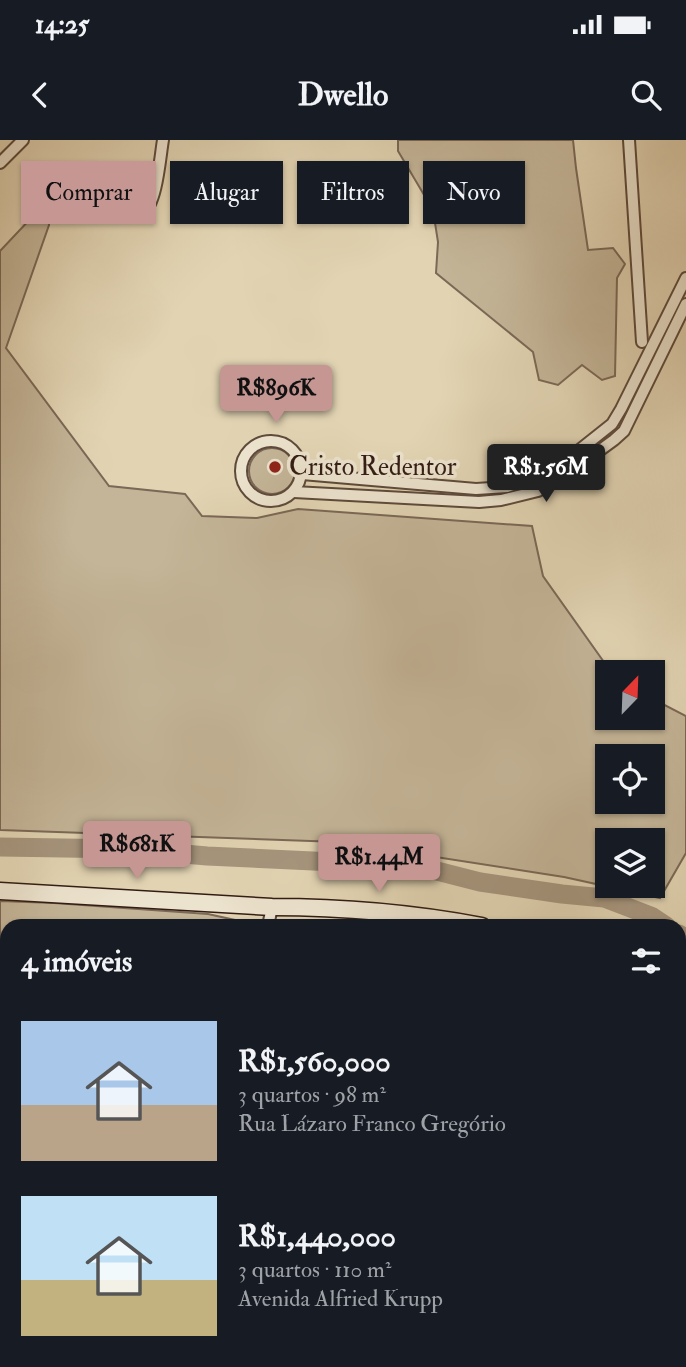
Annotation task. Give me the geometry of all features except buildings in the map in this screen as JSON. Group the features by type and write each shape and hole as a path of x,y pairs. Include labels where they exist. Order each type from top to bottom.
{"main road":[{"path":"0,891 305,907 433,919"}],"street":[{"path":"0,163 23,140"},
{"path":"156,179 163,140"},
{"path":"629,140 642,342"},
{"path":"302,474 476,489 508,487 530,479 573,455 612,424 686,278"},
{"path":"293,492 479,502 538,491 577,467 624,431 686,304"},
{"path":"264,441 283,443 291,448 301,464 302,474 293,492 286,498 268,502 250,494 241,478 243,459 248,451 264,441"},
{"path":"573,455 577,467"},
{"path":"269,919 272,907"}],"shaded area":[{"path":"398,140 573,140 588,250 613,248 625,264 617,278 615,376 602,380 582,365 558,385 539,380 533,352 436,273 438,242 435,224 525,224 525,161 423,161 423,193 409,170 409,161 404,161 398,151"},
{"path":"25,224 49,225 6,348 109,486 185,494 202,516 257,518 298,509 532,526 543,576 602,660 595,660 595,730 665,730 665,705 686,716 686,853 665,889 665,828 595,828 595,884 339,842 0,830 0,251"},
{"path":"272,448 288,455 295,471 288,487 272,494 256,487 249,471 256,455"},
{"path":"0,901 208,914 230,919 0,919"}],"waterway":[{"path":"0,847 128,849 207,856 377,864 433,870 480,882 604,898 656,919"}],"place":[{"name":"Cristo Redentor","path":"275,467"}]}
